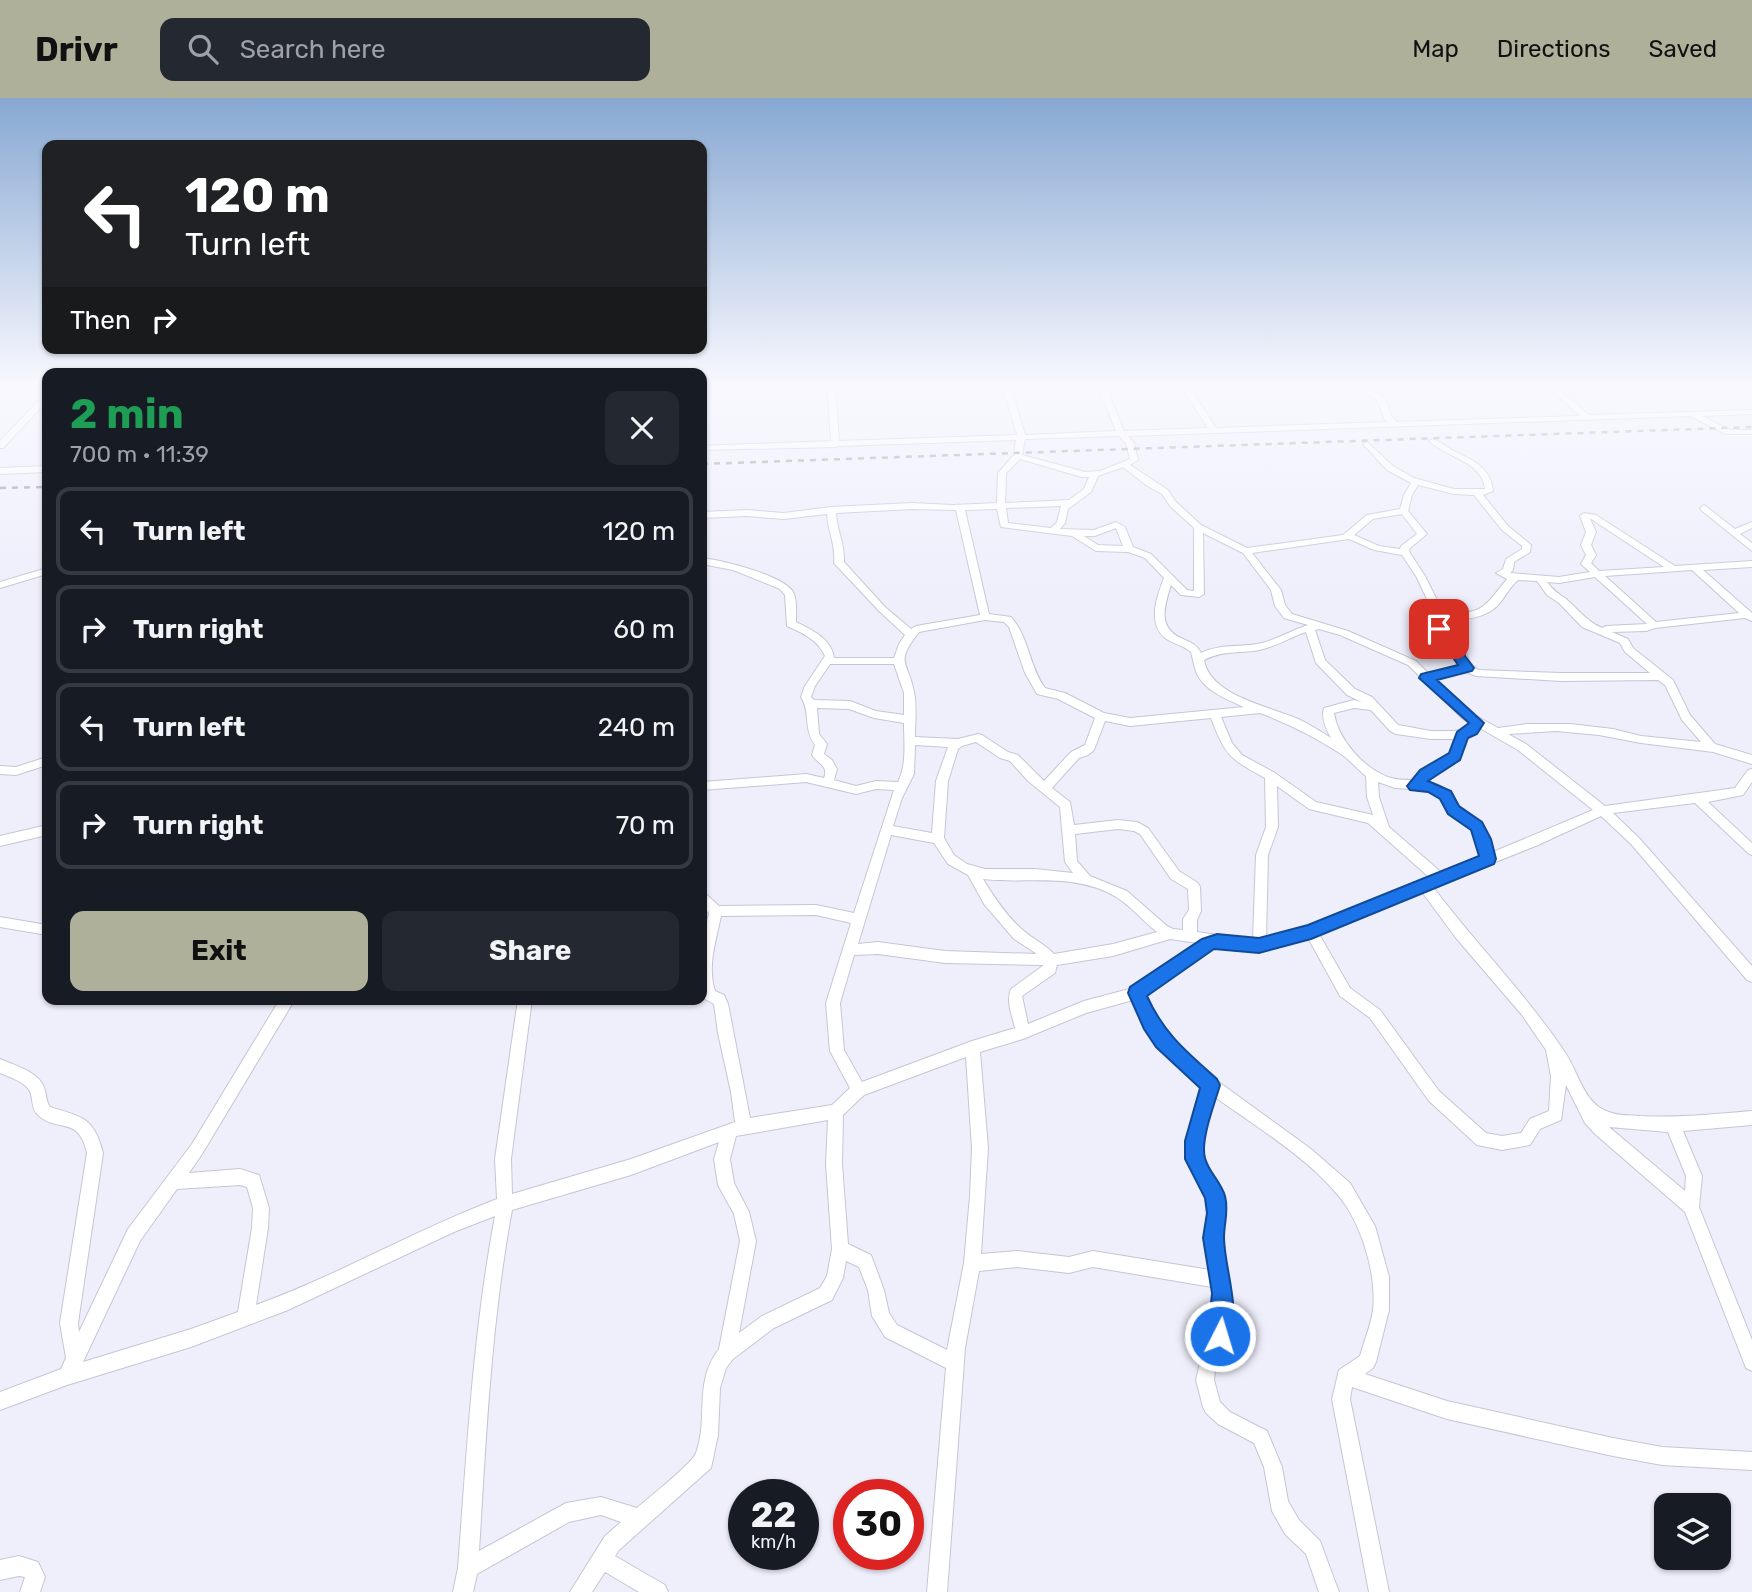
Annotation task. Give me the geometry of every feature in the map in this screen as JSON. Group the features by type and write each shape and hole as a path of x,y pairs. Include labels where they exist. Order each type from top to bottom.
{"street":[{"path":"1019,452 1018,456 1002,473 1003,488 999,504 1007,527 1095,533 1119,526 1129,549"},
{"path":"1018,456 1085,475 1094,475 1134,460 1133,452"},
{"path":"1375,452 1396,473 1414,484 1448,492 1489,491 1485,475 1452,452"},
{"path":"1124,464 1165,492 1172,504 1198,527 1246,551 1276,590 1283,611 1294,618 1322,625 1389,651 1412,663 1477,723 1499,732 1603,811 1635,841 1752,976"},
{"path":"0,471 42,470"},
{"path":"1054,531 1061,523 1064,508 1090,487 1094,475"},
{"path":"1404,511 1414,484"},
{"path":"1476,493 1505,527 1527,545 1527,550 1509,561 1507,570 1501,573 1514,578 1559,580 1594,574 1752,564"},
{"path":"707,515 747,513 784,516 831,510 912,506 1070,503"},
{"path":"960,507 985,617"},
{"path":"1704,508 1752,548"},
{"path":"831,510 832,529 840,547 839,564 882,609 911,634"},
{"path":"1349,536 1370,517 1404,511"},
{"path":"1404,511 1422,534 1404,548 1405,553 1421,574 1424,587 1439,615 1437,625 1445,637 1460,646 1459,656 1467,668 1483,675 1660,676"},
{"path":"1654,625 1594,574 1586,564 1591,555 1586,545 1591,532 1584,516 1593,517 1674,569"},
{"path":"1734,533 1752,525"},
{"path":"1073,533 1096,548 1129,549 1148,556 1184,593 1199,594 1198,527"},
{"path":"1246,551 1349,536 1377,548 1405,553"},
{"path":"707,562 748,570 784,586 790,595 791,624 823,642 830,656 807,694 811,704 814,735 821,744 818,755 825,759 831,768 828,781"},
{"path":"1694,567 1750,617"},
{"path":"0,585 42,572"},
{"path":"1439,615 1465,617 1484,610 1498,599 1506,584 1514,578"},
{"path":"1540,578 1550,593 1593,628 1624,641 1629,650 1669,683 1686,718 1713,748"},
{"path":"1168,579 1160,609 1160,624 1164,632 1174,639 1193,647 1199,658 1201,674 1206,680 1237,699 1294,722 1349,752"},
{"path":"859,1090 837,1051 833,1003 896,798 908,774 909,693 898,661 911,634 922,626 999,617 1012,623 1017,630 1021,653 1041,691 1061,696 1101,716 1130,722 1152,722 1264,709"},
{"path":"1593,628 1630,629 1750,617"},
{"path":"1199,658 1215,650 1259,647 1280,641 1295,632 1322,625"},
{"path":"1310,629 1320,661 1351,692 1368,700 1400,732 1462,735 1472,730 1477,723"},
{"path":"826,661 898,661"},
{"path":"1426,678 1467,668"},
{"path":"811,704 850,705 874,714 908,720"},
{"path":"1373,707 1354,704 1328,711 1328,719 1336,737 1371,773 1387,782 1431,786 1446,795 1454,810 1476,826 1483,839 1488,859"},
{"path":"1215,715 1232,752 1312,806 1372,819 1440,879"},
{"path":"1045,788 1075,755 1090,747 1101,716"},
{"path":"1499,732 1536,727 1576,729 1713,748 1752,760"},
{"path":"1415,786 1426,774 1458,753 1462,735"},
{"path":"1086,880 1073,867 1066,805 1014,758 1004,755 984,740 978,738 953,747 942,780 938,839 953,862 973,873 987,875 1045,875 1086,880 1116,890 1170,934 1259,946 1311,932 1488,859 1535,844 1581,818 1603,811 1659,802 1699,800 1739,792 1752,773"},
{"path":"909,741 947,740 958,743"},
{"path":"0,769 16,771 42,763"},
{"path":"1371,773 1373,797 1383,826"},
{"path":"1259,946 1263,848 1272,827 1271,776"},
{"path":"707,786 791,779 828,781 856,790 876,785 901,786"},
{"path":"887,786 896,798"},
{"path":"1699,800 1752,849"},
{"path":"1067,830 1098,828 1119,823 1140,827 1154,841 1175,875 1194,887 1195,911 1190,919 1190,938"},
{"path":"886,829 938,839"},
{"path":"0,841 42,831"},
{"path":"973,873 989,900 1019,935 1041,949 1051,960 1050,968 1016,993 1015,1000 1023,1033"},
{"path":"1425,886 1461,934 1527,1011 1568,1070 1595,1123 1616,1146 1691,1207"},
{"path":"707,903 716,911 816,910 859,920"},
{"path":"707,948 716,911"},
{"path":"0,922 42,929"},
{"path":"1311,932 1345,992 1375,1014 1434,1096 1466,1122 1482,1140 1503,1143 1525,1140 1535,1124 1556,1115 1561,1090 1553,1051"},
{"path":"849,950 878,948 945,957 1051,960 1114,950 1170,934"},
{"path":"0,1401 67,1376 191,1338 288,1302 450,1225 505,1204 631,1167 736,1129 836,1112 859,1090 972,1048 1023,1033 1084,1007 1137,993 1208,944 1217,941"},
{"path":"707,989 710,995 719,999 726,1039 740,1084 736,1129 722,1159 726,1185 741,1212 748,1241 727,1353"},
{"path":"1137,993 1150,1024 1162,1041 1211,1085 1306,1154 1344,1189 1369,1232 1381,1277 1381,1310 1367,1362 1345,1376 1341,1399 1379,1592"},
{"path":"67,1376 134,1235 197,1149 284,1005"},
{"path":"463,1592 468,1568 481,1370 492,1274 505,1204 503,1159 524,1005"},
{"path":"937,1592 955,1363 972,1263 980,1148 972,1048"},
{"path":"0,1066 28,1079 37,1088 40,1106 45,1112 78,1123 91,1136 95,1153 69,1323 74,1357"},
{"path":"1211,1085 1195,1141 1195,1159 1214,1196 1218,1213 1214,1238 1223,1307 1219,1348 1206,1369 1207,1394 1212,1407 1224,1418 1261,1437 1273,1467 1279,1504 1292,1527 1313,1548 1329,1592"},
{"path":"1582,1102 1604,1119 1673,1125 1752,1118"},
{"path":"580,1592 612,1543 704,1461 709,1435 711,1388 719,1363 727,1353 768,1322 826,1294 835,1278 840,1249 834,1164 836,1112"},
{"path":"1673,1125 1694,1176 1691,1207 1752,1362"},
{"path":"172,1182 240,1177 253,1181 261,1208 260,1228 246,1317"},
{"path":"840,1249 865,1261 876,1290 881,1316 891,1331 955,1363"},
{"path":"972,1263 1017,1259 1069,1265 1093,1259 1219,1280"},
{"path":"1345,1376 1447,1410 1613,1447 1662,1456 1752,1461"},
{"path":"468,1568 566,1513 601,1506 638,1518"},
{"path":"602,1559 658,1592"},
{"path":"0,1570 19,1566 31,1569 35,1577 30,1592"}],"railway":[{"path":"707,464 1050,452"},
{"path":"0,488 42,487"}],"route":[{"path":"1220,1336 1223,1293 1214,1238 1218,1213 1214,1196 1195,1159 1195,1141 1211,1085 1162,1041 1150,1024 1137,993 1208,944 1217,941 1259,946 1311,932 1404,893 1453,876 1488,859 1483,839 1476,826 1454,810 1446,795 1431,786 1415,786 1430,770 1458,753 1462,735 1472,730 1477,723 1426,678 1467,668 1459,656 1458,643 1445,637 1439,629"}]}
